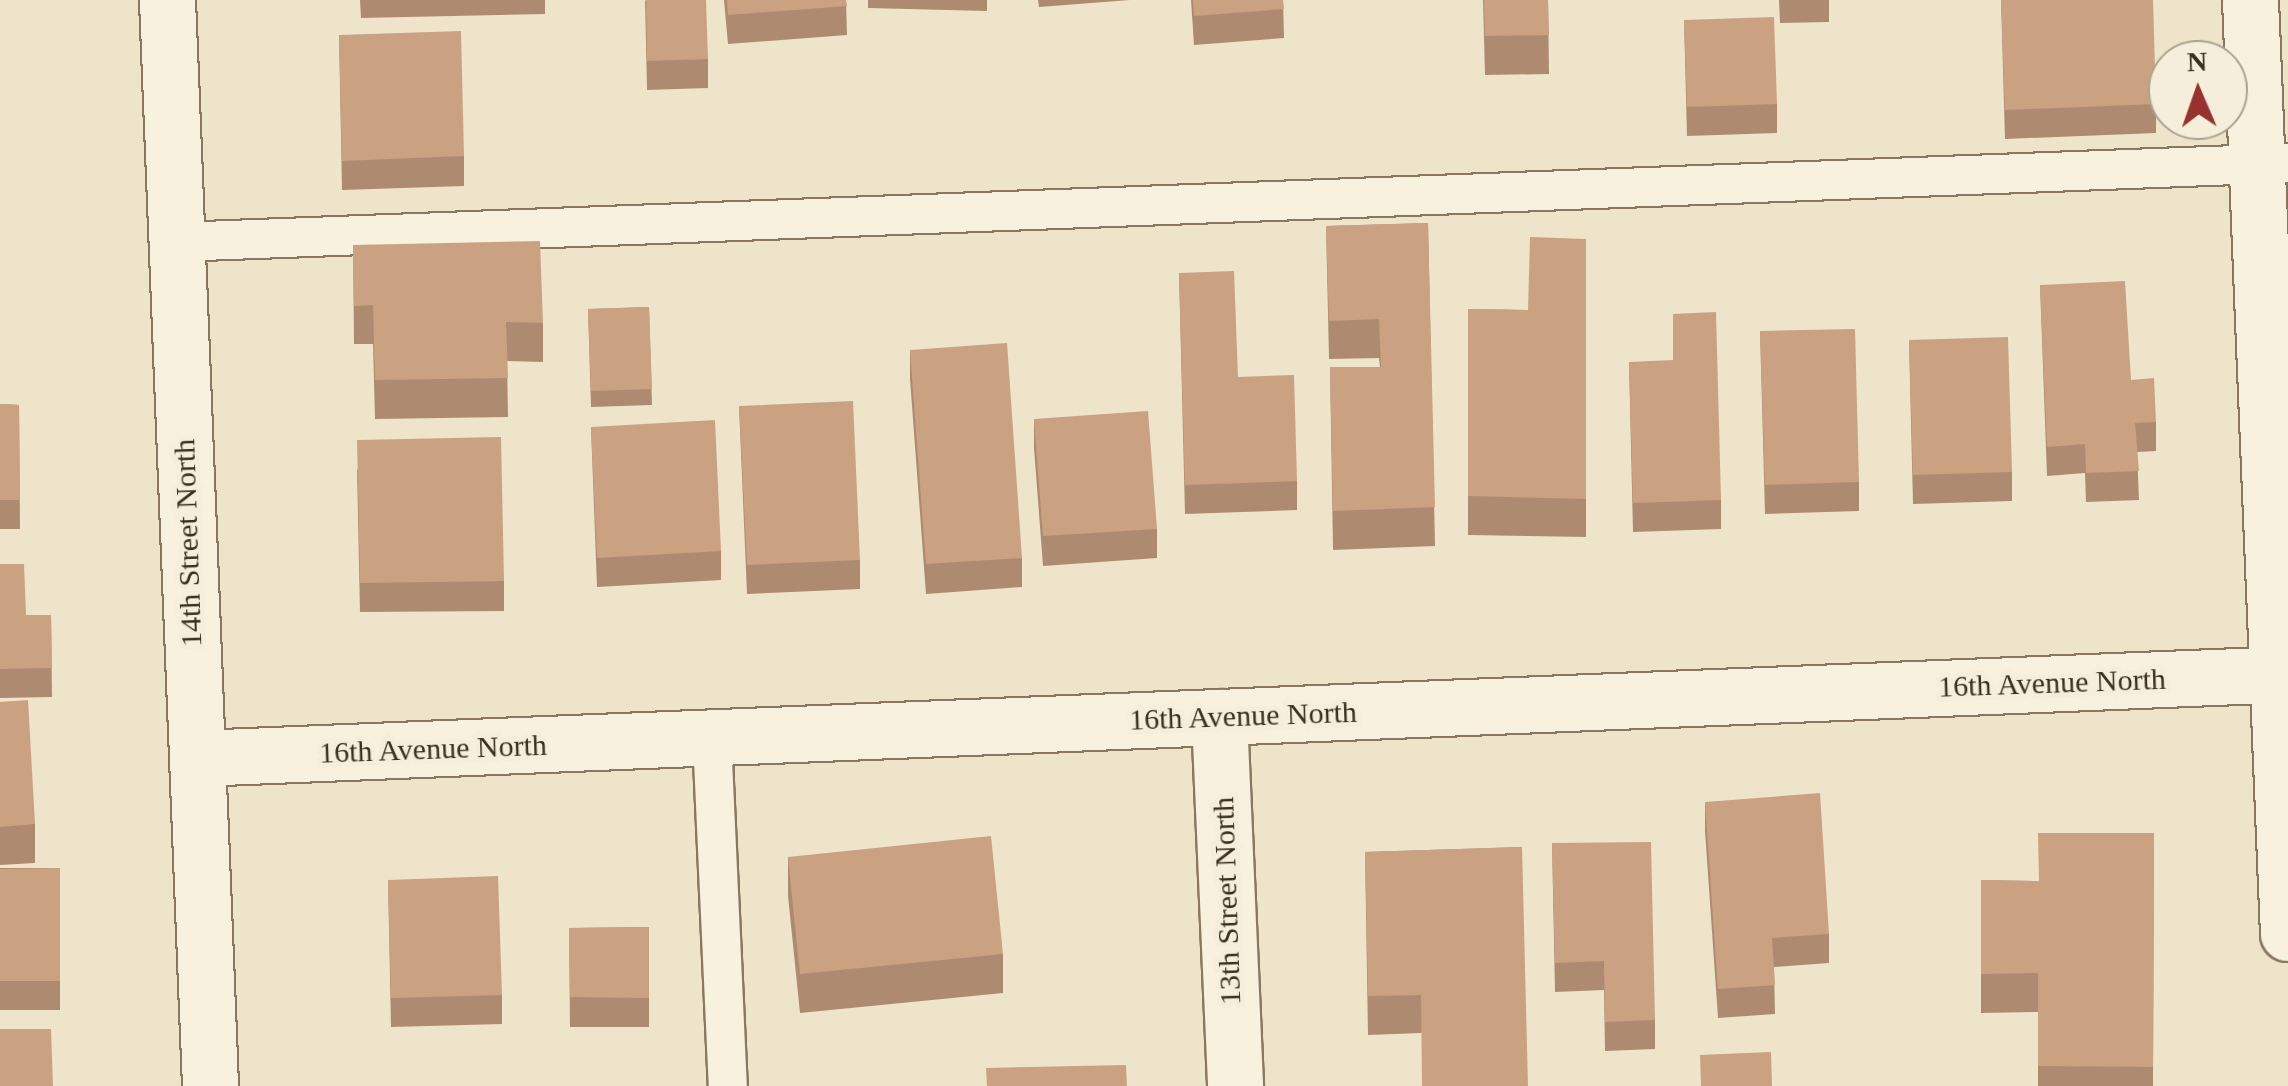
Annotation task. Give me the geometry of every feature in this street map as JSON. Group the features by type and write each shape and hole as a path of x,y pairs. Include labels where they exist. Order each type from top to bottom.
{"street":[{"name":"14th Street North","path":"166,0 210,1086"},
{"path":"2250,0 2272,163 2288,933"},
{"name":"16th Avenue North","path":"197,758 2283,674"},
{"name":"13th Street North","path":"1220,717 1234,1086"}],"lane":[{"path":"176,242 2272,163"},
{"path":"712,738 728,1086"}],"building":[{"path":"646,0 706,0 708,59 647,61"},
{"path":"727,0 846,0 847,6 728,15"},
{"path":"1193,0 1283,0 1284,9 1194,16"},
{"path":"1484,0 1548,0 1549,35 1485,36"},
{"path":"2001,0 2153,0 2154,40 2148,40 2148,104 2005,110"},
{"path":"1774,17 1777,104 1687,107 1684,20"},
{"path":"461,31 464,156 342,161 339,35"},
{"path":"1428,223 1435,507 1333,511 1330,367 1381,367 1379,319 1329,321 1326,226"},
{"path":"1530,237 1586,239 1586,499 1468,496 1468,309 1528,310"},
{"path":"540,241 543,323 506,322 508,378 375,380 373,305 354,306 353,245"},
{"path":"1234,271 1238,377 1294,375 1297,481 1185,485 1179,273"},
{"path":"2125,281 2131,380 2154,378 2156,422 2135,423 2139,471 2086,473 2085,444 2047,447 2040,285"},
{"path":"649,307 652,389 591,391 588,309"},
{"path":"1716,312 1721,500 1633,503 1629,362 1673,360 1673,314"},
{"path":"1855,329 1859,482 1765,485 1760,331"},
{"path":"2008,337 2012,472 1913,475 1909,340"},
{"path":"1007,343 1022,558 926,564 910,350"},
{"path":"853,401 860,560 747,565 739,406"},
{"path":"0,404 19,405 20,500 0,500"},
{"path":"1148,411 1157,529 1043,536 1034,419"},
{"path":"715,420 721,551 597,558 591,427"},
{"path":"501,437 504,581 360,583 357,440"},
{"path":"0,564 24,564 26,615 51,615 52,668 0,669"},
{"path":"28,700 35,824 0,827 0,702"},
{"path":"1820,793 1829,934 1772,938 1775,985 1718,989 1705,802"},
{"path":"2038,833 2154,833 2153,1067 2038,1066 2038,973 1981,974 1981,880 2039,881"},
{"path":"991,836 1003,954 800,974 788,857"},
{"path":"1651,842 1655,1020 1605,1022 1604,961 1555,963 1552,843"},
{"path":"1522,847 1528,1086 1422,1086 1421,995 1368,996 1365,852"},
{"path":"60,868 60,981 0,981 0,869"},
{"path":"498,876 502,995 391,998 388,880"},
{"path":"649,927 649,998 570,997 569,928"},
{"path":"0,1029 51,1029 53,1086 0,1086"},
{"path":"1771,1052 1772,1086 1701,1086 1700,1055"},
{"path":"1126,1065 1127,1086 987,1086 986,1068"}]}
